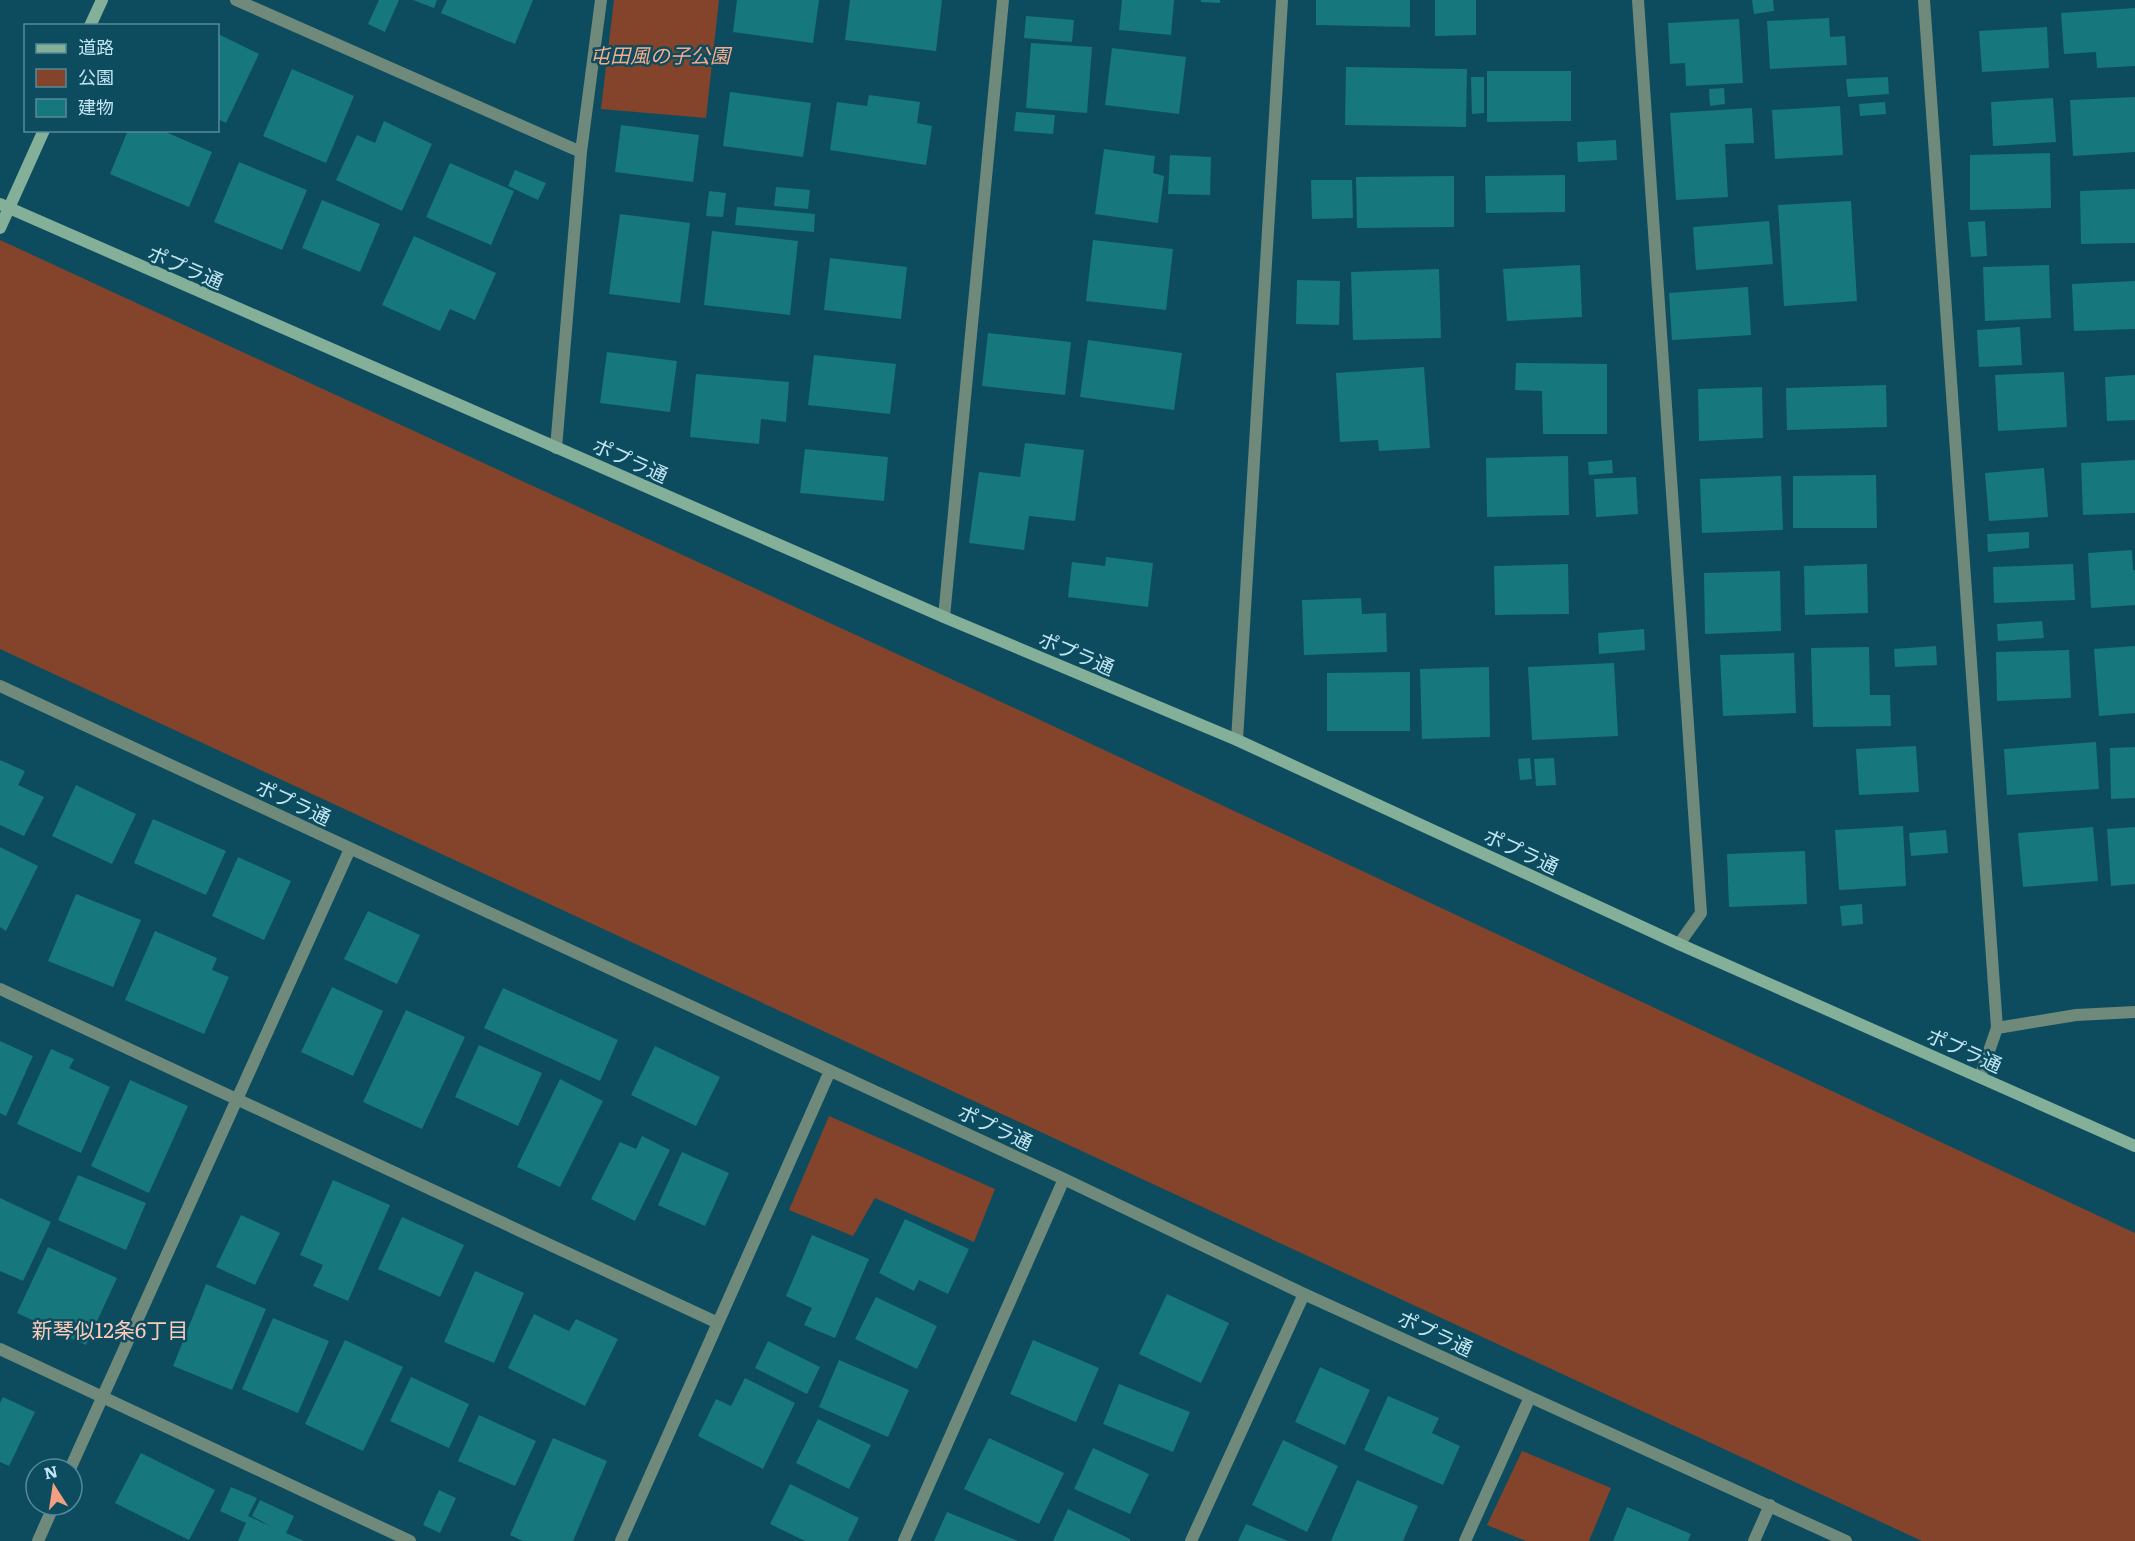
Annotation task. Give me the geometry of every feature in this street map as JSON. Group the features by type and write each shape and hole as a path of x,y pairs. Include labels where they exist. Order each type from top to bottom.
{"street":[{"path":"91,24 102,0"},
{"path":"236,0 581,152"},
{"path":"556,448 581,152 601,0"},
{"path":"944,617 1003,0"},
{"path":"1237,740 1282,0"},
{"path":"1638,0 1701,913 1679,944"},
{"path":"1924,0 1997,1028 1980,1077"},
{"path":"0,228 4,206 43,132"},
{"name":"ポプラ通","path":"4,206 944,617 1237,740 1679,944 2135,1146"},
{"name":"ポプラ通","path":"0,686 1064,1179 1304,1293 1846,1541"},
{"path":"75,1457 350,849"},
{"path":"0,989 718,1323"},
{"path":"1997,1028 2076,1015 2135,1012"},
{"path":"621,1541 830,1071"},
{"path":"904,1541 1064,1179"},
{"path":"1191,1541 1304,1293"},
{"path":"0,1350 103,1395 410,1541"},
{"path":"1465,1541 1530,1397"},
{"path":"1754,1541 1770,1505"},
{"path":"38,1541 49,1517"}],"green space":[{"name":"屯田風の子公園","path":"614,0 719,0 706,118 601,109"},
{"path":"0,240 1038,719 2135,1233 2135,1541 1922,1541 0,649"},
{"path":"829,1116 995,1189 974,1242 875,1198 853,1236 789,1210"},
{"path":"1522,1451 1611,1488 1589,1541 1526,1541 1487,1525"}],"building":[{"path":"379,0 399,0 385,32 368,24"},
{"path":"413,0 437,0 434,8"},
{"path":"447,0 533,0 515,44 441,13"},
{"path":"737,0 819,0 813,43 733,32"},
{"path":"850,0 942,0 936,51 845,40"},
{"path":"1122,0 1174,0 1171,35 1119,30"},
{"path":"1201,0 1220,0 1220,3 1201,2"},
{"path":"1316,0 1410,0 1410,27 1316,25"},
{"path":"1435,0 1476,0 1476,35 1435,36"},
{"path":"1752,0 1773,0 1774,11 1754,14"},
{"path":"2135,8 2135,66 2097,68 2096,52 2064,54 2061,13"},
{"path":"1026,16 1074,20 1072,42 1024,38"},
{"path":"1829,18 1830,37 1845,36 1847,65 1770,69 1767,21"},
{"path":"1739,19 1743,83 1686,86 1685,63 1670,64 1668,23"},
{"path":"2047,27 2049,68 1982,72 1979,31"},
{"path":"219,34 259,54 226,123 219,120"},
{"path":"1031,43 1092,47 1087,113 1026,108"},
{"path":"1112,48 1186,57 1179,114 1105,105"},
{"path":"1346,67 1467,69 1466,127 1345,125"},
{"path":"292,69 354,96 326,163 263,136"},
{"path":"1487,71 1571,71 1571,121 1487,122"},
{"path":"1471,77 1484,77 1484,113 1472,114"},
{"path":"1888,77 1889,94 1848,97 1846,79"},
{"path":"1724,88 1725,104 1710,106 1709,89"},
{"path":"730,92 811,103 803,157 723,146"},
{"path":"869,95 920,102 917,123 932,126 926,165 830,150 837,102 867,106"},
{"path":"2135,97 2135,152 2073,156 2070,100"},
{"path":"2053,98 2056,142 1993,146 1991,102"},
{"path":"1885,102 1886,114 1860,116 1859,104"},
{"path":"1840,106 1843,155 1775,159 1772,110"},
{"path":"1752,108 1754,143 1725,144 1728,197 1676,200 1670,113"},
{"path":"1016,112 1055,115 1053,134 1014,131"},
{"path":"384,121 432,144 402,211 336,180 357,135 375,143"},
{"path":"621,125 699,135 693,182 615,172"},
{"path":"127,132 166,132 212,152 189,207 110,174"},
{"path":"1616,140 1617,160 1578,162 1577,142"},
{"path":"1104,149 1155,156 1153,173 1164,176 1158,223 1095,214"},
{"path":"2050,153 2051,208 1970,210 1970,155"},
{"path":"1170,155 1211,157 1210,195 1168,194"},
{"path":"239,162 307,190 282,250 214,222"},
{"path":"450,163 514,191 491,245 426,217"},
{"path":"515,170 546,183 538,200 508,186"},
{"path":"1565,175 1565,212 1486,213 1485,176"},
{"path":"1454,176 1454,227 1357,228 1356,177"},
{"path":"1311,180 1352,180 1353,218 1312,219"},
{"path":"776,187 810,190 808,209 774,206"},
{"path":"2135,189 2135,243 2081,244 2080,191"},
{"path":"709,191 726,193 723,217 706,216"},
{"path":"322,200 380,224 360,272 302,248"},
{"path":"1851,201 1857,301 1784,306 1778,205"},
{"path":"737,207 815,214 814,232 735,225"},
{"path":"620,214 690,223 680,303 609,294"},
{"path":"1769,221 1773,264 1696,270 1693,227"},
{"path":"1985,221 1987,256 1971,257 1968,222"},
{"path":"712,231 798,241 790,315 704,305"},
{"path":"414,236 496,273 475,320 450,309 440,331 382,305"},
{"path":"1093,240 1173,249 1166,310 1086,301"},
{"path":"830,258 907,267 901,319 824,310"},
{"path":"1580,265 1582,317 1507,321 1503,269"},
{"path":"2049,265 2051,318 1985,321 1983,267"},
{"path":"1439,269 1441,338 1353,340 1351,272"},
{"path":"1297,280 1340,281 1339,325 1296,324"},
{"path":"2135,281 2135,329 2074,331 2072,284"},
{"path":"1748,287 1751,335 1672,340 1669,293"},
{"path":"2020,327 2022,365 1979,367 1977,330"},
{"path":"988,333 1071,342 1065,395 982,386"},
{"path":"1088,340 1182,353 1174,410 1080,397"},
{"path":"607,352 677,361 670,412 600,403"},
{"path":"814,355 896,364 890,414 808,405"},
{"path":"1516,363 1607,364 1607,434 1543,434 1542,391 1515,390"},
{"path":"1424,367 1430,448 1379,451 1378,440 1340,442 1336,373"},
{"path":"2064,372 2067,427 1998,431 1995,375"},
{"path":"696,374 789,382 786,422 761,419 759,444 690,437"},
{"path":"2135,375 2135,420 2107,421 2105,377"},
{"path":"1886,385 1887,427 1787,430 1786,388"},
{"path":"1762,387 1763,438 1699,441 1698,389"},
{"path":"1025,443 1084,450 1075,521 1029,516 1024,550 969,543 979,472 1020,477"},
{"path":"805,449 888,457 884,501 800,493"},
{"path":"1568,456 1569,515 1487,517 1486,458"},
{"path":"1612,460 1613,473 1589,475 1588,462"},
{"path":"2135,460 2135,513 2083,515 2081,463"},
{"path":"2044,468 2048,517 1989,521 1985,473"},
{"path":"1876,475 1877,528 1793,528 1793,476"},
{"path":"1781,476 1783,530 1702,533 1700,479"},
{"path":"1636,477 1638,514 1596,517 1594,479"},
{"path":"2029,532 2029,548 1988,552 1987,534"},
{"path":"2132,550 2133,570 2135,570 2135,605 2091,608 2088,553"},
{"path":"1106,557 1153,563 1148,607 1068,597 1072,562 1105,566"},
{"path":"1568,564 1569,614 1495,615 1494,566"},
{"path":"1867,564 1868,613 1805,615 1804,566"},
{"path":"2073,564 2075,600 1994,603 1993,567"},
{"path":"1780,571 1781,631 1705,634 1704,573"},
{"path":"1361,598 1362,614 1386,613 1387,652 1304,655 1302,600"},
{"path":"2042,621 2044,638 1998,641 1997,624"},
{"path":"1644,629 1645,650 1599,654 1598,633"},
{"path":"1936,646 1937,665 1895,667 1894,649"},
{"path":"2135,646 2135,713 2099,716 2094,649"},
{"path":"1869,647 1870,695 1890,695 1891,726 1813,727 1811,648"},
{"path":"2069,650 2071,698 1997,701 1996,652"},
{"path":"1794,653 1796,713 1723,716 1720,655"},
{"path":"1614,663 1618,736 1532,740 1528,667"},
{"path":"1489,667 1490,737 1422,739 1420,669"},
{"path":"1410,672 1410,731 1327,731 1327,673"},
{"path":"2096,742 2099,789 2007,795 2004,749"},
{"path":"1916,746 1919,792 1859,795 1856,749"},
{"path":"2135,747 2135,798 2111,799 2110,748"},
{"path":"1530,758 1532,779 1520,780 1518,759"},
{"path":"1554,758 1556,785 1536,786 1534,759"},
{"path":"0,760 25,771 18,785 44,797 24,836 0,825"},
{"path":"76,785 136,814 112,864 52,836"},
{"path":"153,819 226,851 206,895 134,863"},
{"path":"1903,826 1906,886 1839,890 1835,830"},
{"path":"2093,827 2098,881 2023,887 2018,833"},
{"path":"2135,827 2135,884 2111,886 2107,829"},
{"path":"1946,830 1948,853 1911,856 1909,833"},
{"path":"0,847 38,866 6,931 0,927"},
{"path":"1805,851 1807,904 1729,907 1727,854"},
{"path":"238,857 291,881 264,940 212,916"},
{"path":"76,894 141,920 113,987 48,961"},
{"path":"1862,904 1863,924 1842,926 1840,906"},
{"path":"368,911 420,935 397,984 344,959"},
{"path":"155,931 217,958 212,970 229,977 204,1034 125,1000"},
{"path":"332,987 383,1011 353,1076 301,1052"},
{"path":"503,988 618,1040 600,1081 484,1028"},
{"path":"406,1010 465,1037 422,1129 363,1102"},
{"path":"0,1041 33,1056 6,1116 0,1113"},
{"path":"479,1045 542,1073 518,1126 455,1097"},
{"path":"655,1046 720,1077 696,1126 631,1095"},
{"path":"51,1049 74,1059 69,1068 110,1087 81,1153 17,1124"},
{"path":"560,1079 603,1101 560,1187 517,1167"},
{"path":"130,1080 188,1106 149,1193 91,1166"},
{"path":"642,1136 670,1150 635,1221 591,1199 620,1142 636,1149"},
{"path":"682,1152 729,1173 705,1226 658,1205"},
{"path":"78,1175 146,1203 126,1250 58,1220"},
{"path":"333,1180 390,1205 348,1301 313,1286 323,1265 300,1255"},
{"path":"0,1198 51,1222 23,1281 0,1271"},
{"path":"241,1215 280,1233 255,1285 216,1267"},
{"path":"402,1217 464,1245 440,1297 378,1269"},
{"path":"905,1219 969,1249 948,1294 919,1280 914,1291 879,1273"},
{"path":"812,1235 869,1259 835,1338 804,1325 812,1308 786,1296"},
{"path":"48,1247 117,1278 86,1345 17,1313"},
{"path":"475,1271 524,1293 494,1363 444,1342"},
{"path":"206,1284 266,1309 232,1390 173,1366"},
{"path":"1167,1294 1229,1323 1201,1383 1139,1354"},
{"path":"876,1297 937,1326 917,1369 855,1339"},
{"path":"534,1314 569,1331 576,1319 618,1339 585,1406 508,1368"},
{"path":"273,1318 329,1341 298,1413 242,1389"},
{"path":"345,1340 403,1367 363,1451 305,1424"},
{"path":"1033,1340 1099,1368 1076,1422 1010,1394"},
{"path":"768,1341 820,1367 807,1394 755,1368"},
{"path":"839,1360 909,1390 888,1437 819,1407"},
{"path":"1320,1367 1370,1390 1345,1445 1295,1422"},
{"path":"411,1377 469,1404 449,1448 390,1421"},
{"path":"745,1378 795,1403 763,1469 698,1436 716,1399 731,1406"},
{"path":"1119,1384 1190,1412 1173,1452 1103,1424"},
{"path":"1388,1396 1439,1418 1432,1433 1460,1446 1443,1485 1364,1450"},
{"path":"3,1397 35,1412 9,1466 0,1462 0,1403"},
{"path":"479,1415 536,1441 515,1486 458,1461"},
{"path":"818,1419 871,1445 849,1489 796,1463"},
{"path":"553,1438 607,1461 573,1541 523,1541 510,1535"},
{"path":"989,1438 1064,1473 1039,1524 964,1489"},
{"path":"1283,1440 1338,1466 1307,1532 1252,1505"},
{"path":"1093,1448 1149,1474 1130,1514 1074,1489"},
{"path":"141,1453 215,1490 189,1540 115,1503"},
{"path":"1357,1480 1418,1506 1403,1541 1331,1541"},
{"path":"790,1484 859,1518 848,1541 805,1541 770,1524"},
{"path":"231,1487 257,1498 248,1516 272,1527 252,1516 260,1500 294,1516 286,1533 304,1541 238,1541 246,1523 220,1511"},
{"path":"439,1490 456,1498 440,1533 423,1525"},
{"path":"1627,1507 1691,1534 1688,1541 1613,1541"},
{"path":"1068,1509 1130,1539 1130,1541 1053,1541"},
{"path":"947,1512 1018,1541 934,1541"},
{"path":"1246,1524 1288,1541 1238,1541"}],"district":[{"name":"新琴似12条6丁目","path":"110,1328"}]}
